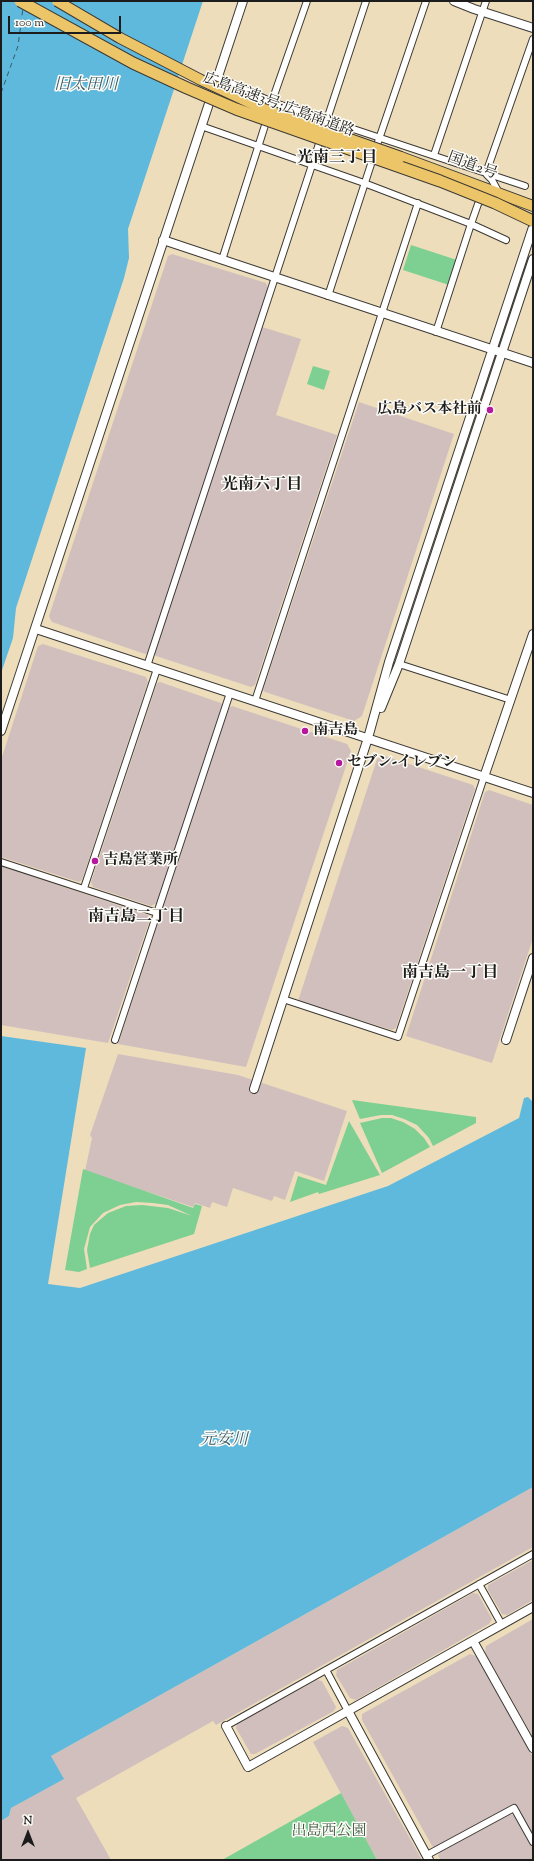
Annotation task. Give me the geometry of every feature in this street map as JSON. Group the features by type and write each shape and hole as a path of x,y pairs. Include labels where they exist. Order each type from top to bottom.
{"highway":[{"name":"広島高速3号;広島南道路","path":"20,1 133,63 187,88 236,109 440,181 495,203 533,221"},
{"name":"国道2号","path":"57,1 120,38 201,80 261,108 401,157 533,206"}],"street":[{"path":"1,731 243,1"},
{"path":"222,260 272,102 307,1"},
{"path":"146,666 366,1"},
{"path":"328,296 364,182 426,1"},
{"path":"454,1 482,12 533,28"},
{"path":"434,155 486,1"},
{"path":"486,174 533,39"},
{"path":"217,77 272,102 525,186"},
{"path":"201,126 364,182 471,224 506,240"},
{"path":"436,332 478,204 486,194 496,192 492,180 486,174"},
{"path":"255,701 418,203"},
{"path":"254,1089 368,738 389,662 533,227"},
{"path":"163,240 533,363"},
{"path":"368,738 399,664 533,259"},
{"path":"36,628 146,666 533,793"},
{"path":"283,999 398,1037 533,634"},
{"path":"399,664 511,700"},
{"path":"84,888 157,669"},
{"path":"115,1040 230,693"},
{"path":"1,862 157,912"},
{"path":"506,1040 533,958"},
{"path":"533,1554 226,1726 248,1767 533,1607"},
{"path":"479,1584 502,1625"},
{"path":"473,1641 533,1748"},
{"path":"326,1670 428,1858 514,1808 533,1842"}],"shaded area":[{"path":"172,254 266,283 268,288 148,653 145,654 52,622 49,616 168,256"},
{"path":"262,327 301,339 276,415 337,435 255,685 251,687 156,656 154,654"},
{"path":"359,402 454,434 362,716 354,721 265,692 263,690"},
{"path":"43,644 146,677 148,682 82,880 79,882 1,857 1,760 38,646"},
{"path":"160,682 221,703 222,705 157,903 151,906 93,887 91,882 157,683"},
{"path":"232,706 347,744 351,751 246,1067 118,1044 229,708"},
{"path":"385,756 473,785 475,789 396,1028 392,1030 298,1001 377,759"},
{"path":"489,790 533,805 533,938 492,1063 406,1036 485,792"},
{"path":"1,866 148,915 150,919 108,1043 1,1025"},
{"path":"118,1054 238,1075 347,1111 324,1181 295,1171 285,1200 274,1196 272,1201 233,1188 227,1207 212,1202 210,1208 195,1203 193,1207 85,1171 92,1138 90,1135"},
{"path":"533,1487 533,1547 216,1725 213,1721 76,1798 111,1860 1,1860 1,1821 9,1816 11,1808 63,1779 51,1756"},
{"path":"533,1560 533,1600 507,1615 502,1614 488,1590 488,1585"},
{"path":"473,1593 478,1594 492,1619 489,1624 356,1700 350,1698 336,1675 337,1670"},
{"path":"533,1619 533,1737 485,1652 486,1646"},
{"path":"470,1654 476,1656 533,1757 533,1837 514,1804 437,1848 432,1846 362,1720 362,1714"},
{"path":"317,1680 322,1681 336,1707 334,1711 255,1754 251,1754 236,1728 237,1724"},
{"path":"342,1726 348,1728 422,1860 377,1860 313,1742"},
{"path":"509,1814 514,1815 533,1849 533,1860 441,1860 438,1856 440,1852"}],"green space":[{"path":"411,245 457,260 449,285 403,270"},
{"path":"313,366 330,371 324,390 307,384"},
{"path":"352,1100 476,1117 476,1123 433,1146 429,1138 417,1125 404,1119 392,1115 381,1115 360,1119"},
{"path":"382,1118 391,1118 403,1122 415,1129 430,1147 382,1173 360,1123"},
{"path":"349,1121 380,1175 319,1194 318,1192 290,1202 298,1176 326,1185"},
{"path":"83,1169 193,1208 195,1204 202,1206 194,1234 90,1268 87,1250 90,1234 94,1225 108,1213 126,1206 142,1205 168,1208 192,1216 168,1205 136,1202 120,1205 103,1213 90,1227 84,1249 87,1269 79,1272 65,1270"},
{"name":"出島西公園","path":"341,1793 377,1860 222,1860"}],"water":[{"name":"旧太田川","path":"1,1 203,1 128,229 129,258 124,278 16,608 13,638 1,673"},
{"name":"元安川","path":"1,1036 86,1048 48,1284 80,1288 388,1186 519,1118 524,1098 528,1097 533,1102 533,1487 51,1756 64,1779 11,1808 9,1816 1,1821"}],"ferry route":[{"path":"1,93 18,46 23,8"}],"place":[{"name":"広島バス本社前","path":"490,410"},
{"name":"南吉島","path":"305,731"},
{"name":"セブン-イレブン","path":"339,763"},
{"name":"吉島営業所","path":"95,861"}],"district":[{"name":"光南三丁目","path":"337,159"},
{"name":"光南六丁目","path":"262,486"},
{"name":"南吉島二丁目","path":"136,918"},
{"name":"南吉島一丁目","path":"450,974"}]}
